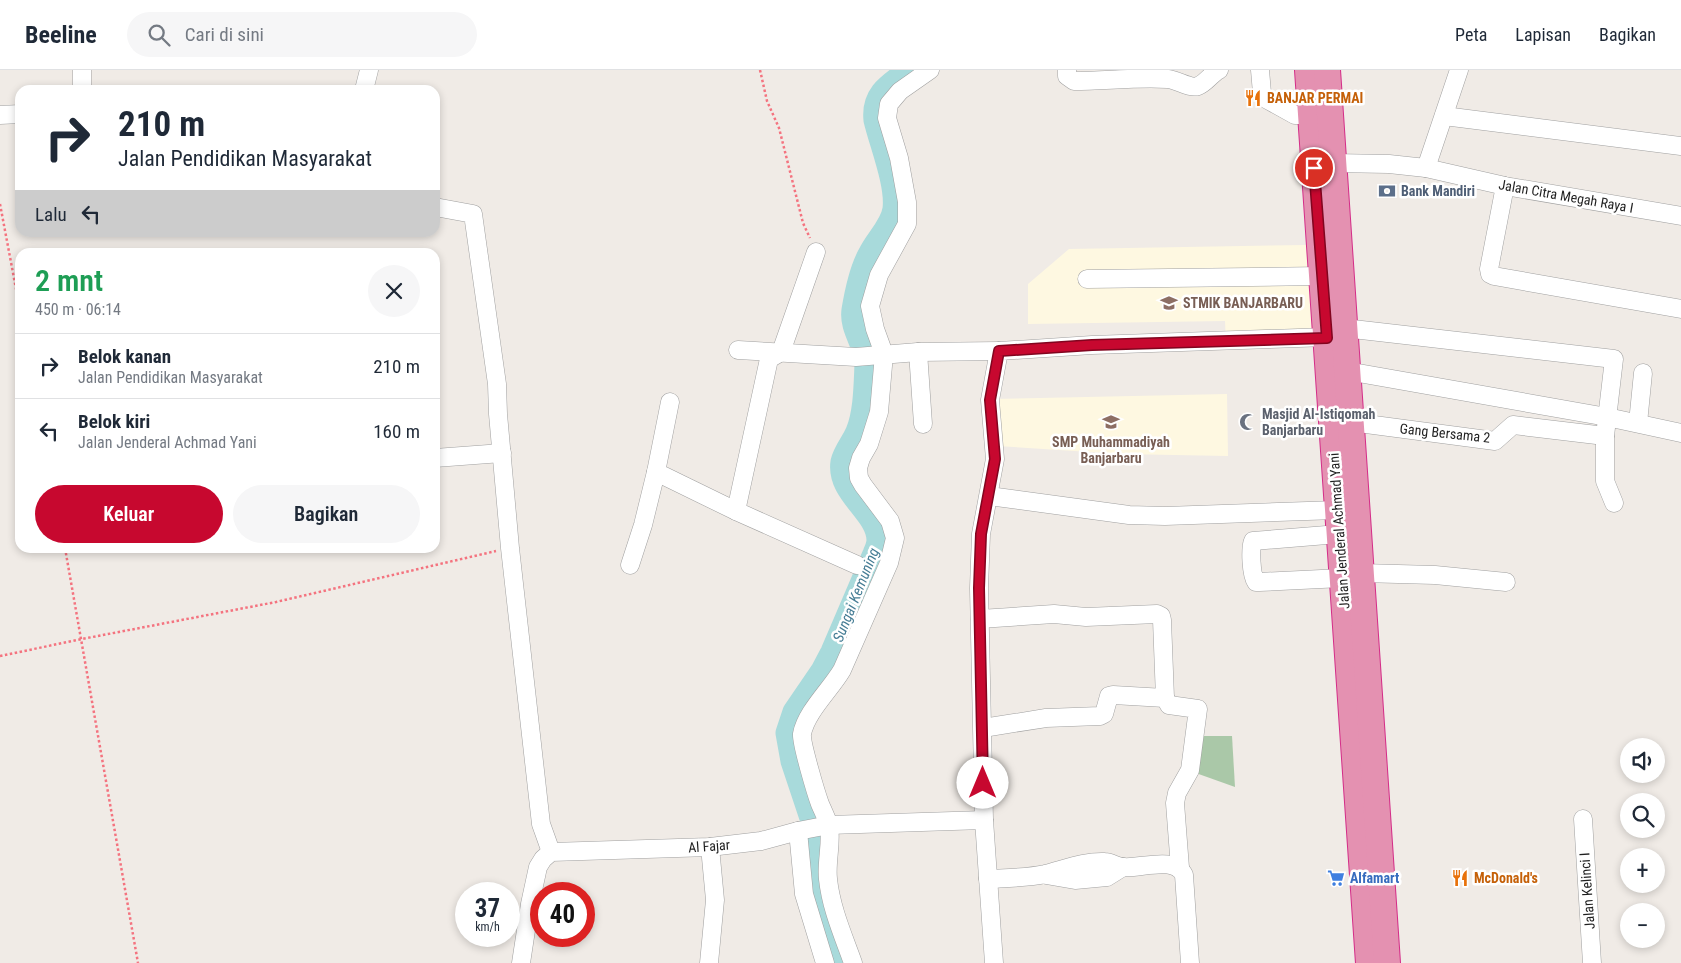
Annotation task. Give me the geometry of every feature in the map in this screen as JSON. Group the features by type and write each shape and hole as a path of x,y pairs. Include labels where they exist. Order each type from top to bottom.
{"highway":[{"name":"Jalan Jenderal Achmad Yani","path":"1308,70 1322,276 1347,371 1351,422 1351,575 1368,831 1368,963"},
{"name":"Jalan Jenderal Achmad Yani","path":"1327,70 1333,163 1338,522 1351,575"},
{"name":"Jalan Jenderal Achmad Yani","path":"1368,831 1387,963"}],"street":[{"path":"82,70 82,85"},
{"path":"365,85 369,70"},
{"path":"853,963 832,905 827,877 827,826 804,749 802,735 818,703 833,685 842,670 889,563 895,538 890,521 859,478 858,468 861,458 869,444 879,412 882,354 870,306 879,275 907,224 907,202 899,158 886,118 889,104 900,91 930,70"},
{"path":"1067,70 1067,76 1074,81 1157,78 1176,75 1193,87 1199,86 1219,70"},
{"path":"1260,70 1262,93 1266,99 1295,115 1310,115"},
{"path":"1426,168 1459,70"},
{"path":"0,115 15,114"},
{"path":"1444,116 1681,146"},
{"name":"Jalan Citra Megah Raya I","path":"1333,163 1389,164 1426,168 1505,186 1681,216"},
{"path":"1505,186 1489,269 1490,274 1681,309"},
{"path":"440,208 473,214 497,384 510,548 542,824 551,852 538,867 521,963"},
{"path":"736,511 769,359 781,352 816,252"},
{"path":"1087,279 1322,276"},
{"path":"738,350 856,357 918,352 999,351 1336,333 1614,360 1605,436 1605,481 1614,503"},
{"path":"994,963 984,820 980,619 981,534 995,459 990,400 999,351"},
{"path":"918,352 923,424"},
{"path":"1347,371 1607,417 1681,433"},
{"path":"1638,423 1643,373"},
{"path":"630,565 643,525 670,402"},
{"name":"Gang Bersama 2","path":"1351,422 1495,441 1513,425 1605,436"},
{"path":"440,458 502,453"},
{"path":"656,472 736,511 857,565"},
{"path":"989,496 1129,515 1338,522"},
{"path":"1338,522 1253,541 1251,546 1254,580 1256,582 1351,575 1435,575 1506,582"},
{"path":"980,619 1054,614 1086,616 1157,614 1161,616 1165,698 1169,705 1198,710 1190,770 1177,793 1175,803 1180,868 1184,875 1190,963"},
{"path":"983,728 1046,718 1100,716 1104,714 1109,696 1165,698"},
{"name":"Jalan Kelinci I","path":"1583,819 1592,963"},
{"name":"Al Fajar","path":"551,852 710,847 761,841 801,830 827,826 984,820"},
{"path":"801,830 804,894 825,963"},
{"path":"709,963 715,900 710,847"},
{"path":"988,879 1043,874 1074,865 1106,862 1123,867 1165,864 1180,868"}],"path":[{"path":"760,70 768,101 779,128 803,223 816,252"},
{"path":"0,204 15,284"},
{"path":"0,656 276,602 510,548"},
{"path":"66,553 138,963"}],"shaded area":[{"name":"STMIK BANJARBARU","path":"1306,245 1313,343 1226,344 1225,321 1028,324 1028,284 1069,249"},
{"name":"SMP Muhammadiyah Banjarbaru","path":"1227,394 1228,456 1121,454 997,446 993,399"}],"green space":[{"path":"1200,736 1232,736 1235,787 1193,772"}],"waterway":[{"name":"Sungai Kemuning","path":"841,963 822,906 815,827 793,761 788,733 795,712 823,671 833,652 879,544 873,520 852,493 847,483 843,473 843,462 858,432 863,416 865,399 867,364 865,350 855,324 856,296 867,261 888,227 895,209 892,176 876,120 876,111 885,90 911,70"}],"place":[{"name":"BANJAR PERMAI","path":"1253,98"},
{"name":"Bank Mandiri","path":"1387,191"},
{"name":"STMIK BANJARBARU","path":"1169,303"},
{"name":"SMP Muhammadiyah Banjarbaru","path":"1111,422"},
{"name":"Masjid Al-Istiqomah Banjarbaru","path":"1248,422"},
{"name":"Alfamart","path":"1336,878"},
{"name":"McDonald's","path":"1460,878"}],"route":[{"path":"983,783 979,588 981,534 995,459 990,400 999,351 1092,345 1327,338 1314,168"}]}
